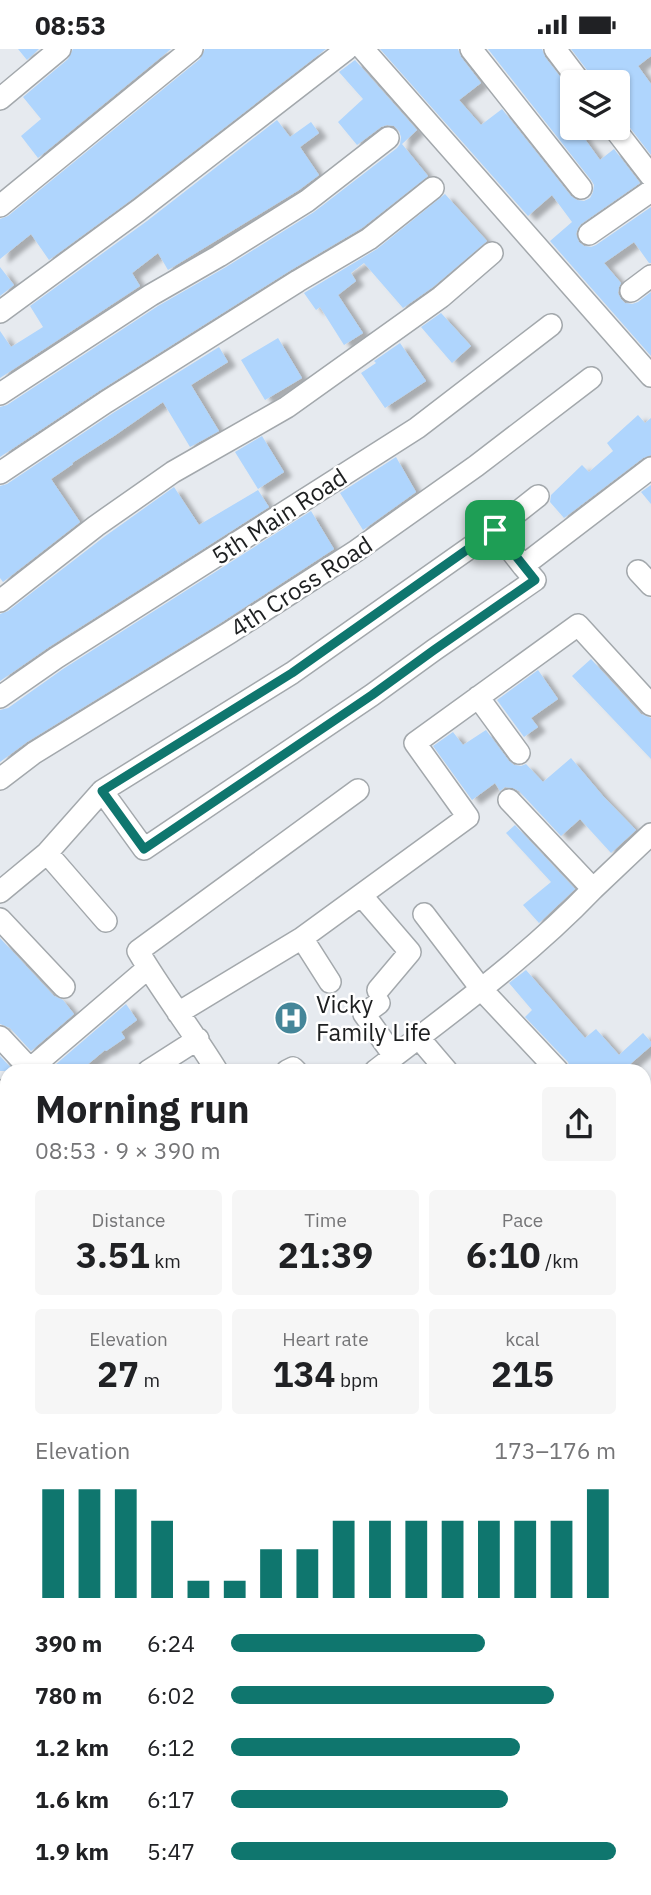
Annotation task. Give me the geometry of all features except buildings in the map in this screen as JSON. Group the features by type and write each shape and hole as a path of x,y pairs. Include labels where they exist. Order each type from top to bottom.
{"street":[{"path":"0,99 60,49"},
{"path":"0,206 192,49"},
{"path":"0,311 139,210 347,49"},
{"path":"363,49 651,376"},
{"path":"471,49 581,188"},
{"path":"555,49 571,70"},
{"path":"0,394 151,295 307,201 388,138"},
{"path":"623,140 651,176"},
{"path":"0,473 106,402 369,239 433,188"},
{"path":"589,234 651,191"},
{"path":"0,601 96,526 173,473 287,407 442,297 492,253"},
{"path":"631,291 651,276"},
{"name":"5th Main Road","path":"0,697 417,428 551,325"},
{"name":"4th Cross Road","path":"0,779 34,753 356,551 591,378"},
{"path":"523,566 651,468"},
{"path":"0,892 47,853 102,791 292,673 495,530 538,496"},
{"path":"102,791 144,849 372,695 535,580 495,530"},
{"path":"178,1013 302,938 468,817 415,743 578,625 651,705"},
{"path":"478,697 519,753"},
{"path":"213,1064 138,951 358,790"},
{"path":"509,800 593,889"},
{"path":"384,1064 482,990 565,918 651,834"},
{"path":"47,853 106,921"},
{"path":"361,895 410,952 363,1014 394,1056"},
{"path":"424,915 482,990 551,1064"},
{"path":"0,919 64,987"},
{"path":"302,938 330,982"},
{"path":"36,1064 148,968"},
{"path":"0,1037 24,1064"},
{"path":"418,1037 441,1064"},
{"path":"159,1064 198,1039"}],"place":[{"name":"Vicky Family Life","path":"291,1018"}],"route":[{"path":"495,530 535,580 372,695 144,849 102,791 292,673 495,530"}]}
